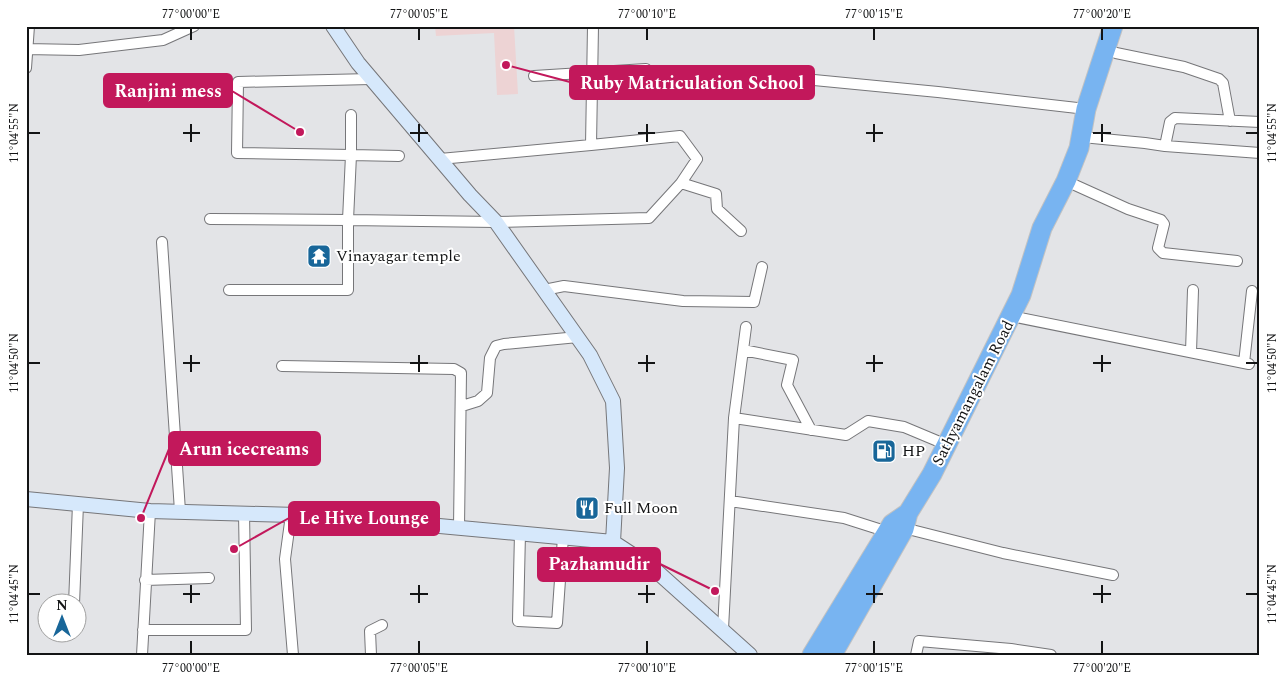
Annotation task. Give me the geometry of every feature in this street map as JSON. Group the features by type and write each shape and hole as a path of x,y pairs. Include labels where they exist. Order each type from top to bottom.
{"highway":[{"name":"Sathyamangalam Road","path":"1082,137 1086,109 1113,26"},
{"name":"Sathyamangalam Road","path":"812,655 932,474 1021,296 1042,228 1066,181 1082,137 1097,111 1124,26"},
{"path":"832,655 898,524"}],"main road":[{"path":"333,26 371,79 470,195 496,222 590,355 613,401 617,468 613,542"},
{"path":"26,499 150,511 331,516 613,542 654,568 750,655"}],"street":[{"path":"26,68 29,26"},
{"path":"27,49 78,50 163,40 194,26"},
{"path":"591,145 593,26"},
{"path":"1116,53 1184,67 1219,79 1224,83 1230,121"},
{"path":"534,76 646,69"},
{"path":"783,77 930,91 1086,109"},
{"path":"371,79 238,82 237,153 398,156"},
{"path":"229,290 348,290 351,115"},
{"path":"1165,146 1170,122 1175,118 1260,122"},
{"path":"210,219 496,222 649,218 681,184 697,159 680,136 440,159"},
{"path":"1082,137 1165,146 1260,153"},
{"path":"1066,181 1128,209 1161,220 1164,226 1158,248 1163,252 1237,262"},
{"path":"681,184 716,194 717,209 741,231"},
{"path":"162,242 180,511"},
{"path":"544,290 564,286 684,301 754,302 762,267"},
{"path":"1191,352 1194,290"},
{"path":"1011,316 1247,363 1252,291"},
{"path":"723,630 734,418 746,327"},
{"path":"462,406 478,401 487,393 491,352 496,346 578,338"},
{"path":"743,350 793,360 787,385 811,430"},
{"path":"282,366 454,368 462,373 459,527"},
{"path":"734,418 846,435 868,421 904,428 947,444"},
{"path":"730,501 898,524 1003,553 1113,575"},
{"path":"74,594 78,504"},
{"path":"142,655 150,511"},
{"path":"143,630 246,630 244,513"},
{"path":"292,515 285,559 293,655"},
{"path":"520,533 518,621 557,623 564,537"},
{"path":"145,580 209,578"},
{"path":"371,655 370,631 382,625"},
{"path":"916,655 919,641 1011,649 1051,655"}],"shaded area":[{"path":"435,26 514,26 518,94 497,95 494,33 436,36"}],"place":[{"name":"Ruby Matriculation School","path":"506,65"},
{"name":"Ranjini mess","path":"300,132"},
{"name":"Vinayagar temple","path":"319,256"},
{"name":"HP","path":"884,451"},
{"name":"Full Moon","path":"587,508"},
{"name":"Arun icecreams","path":"141,518"},
{"name":"Le Hive Lounge","path":"234,549"},
{"name":"Pazhamudir","path":"715,591"}]}
